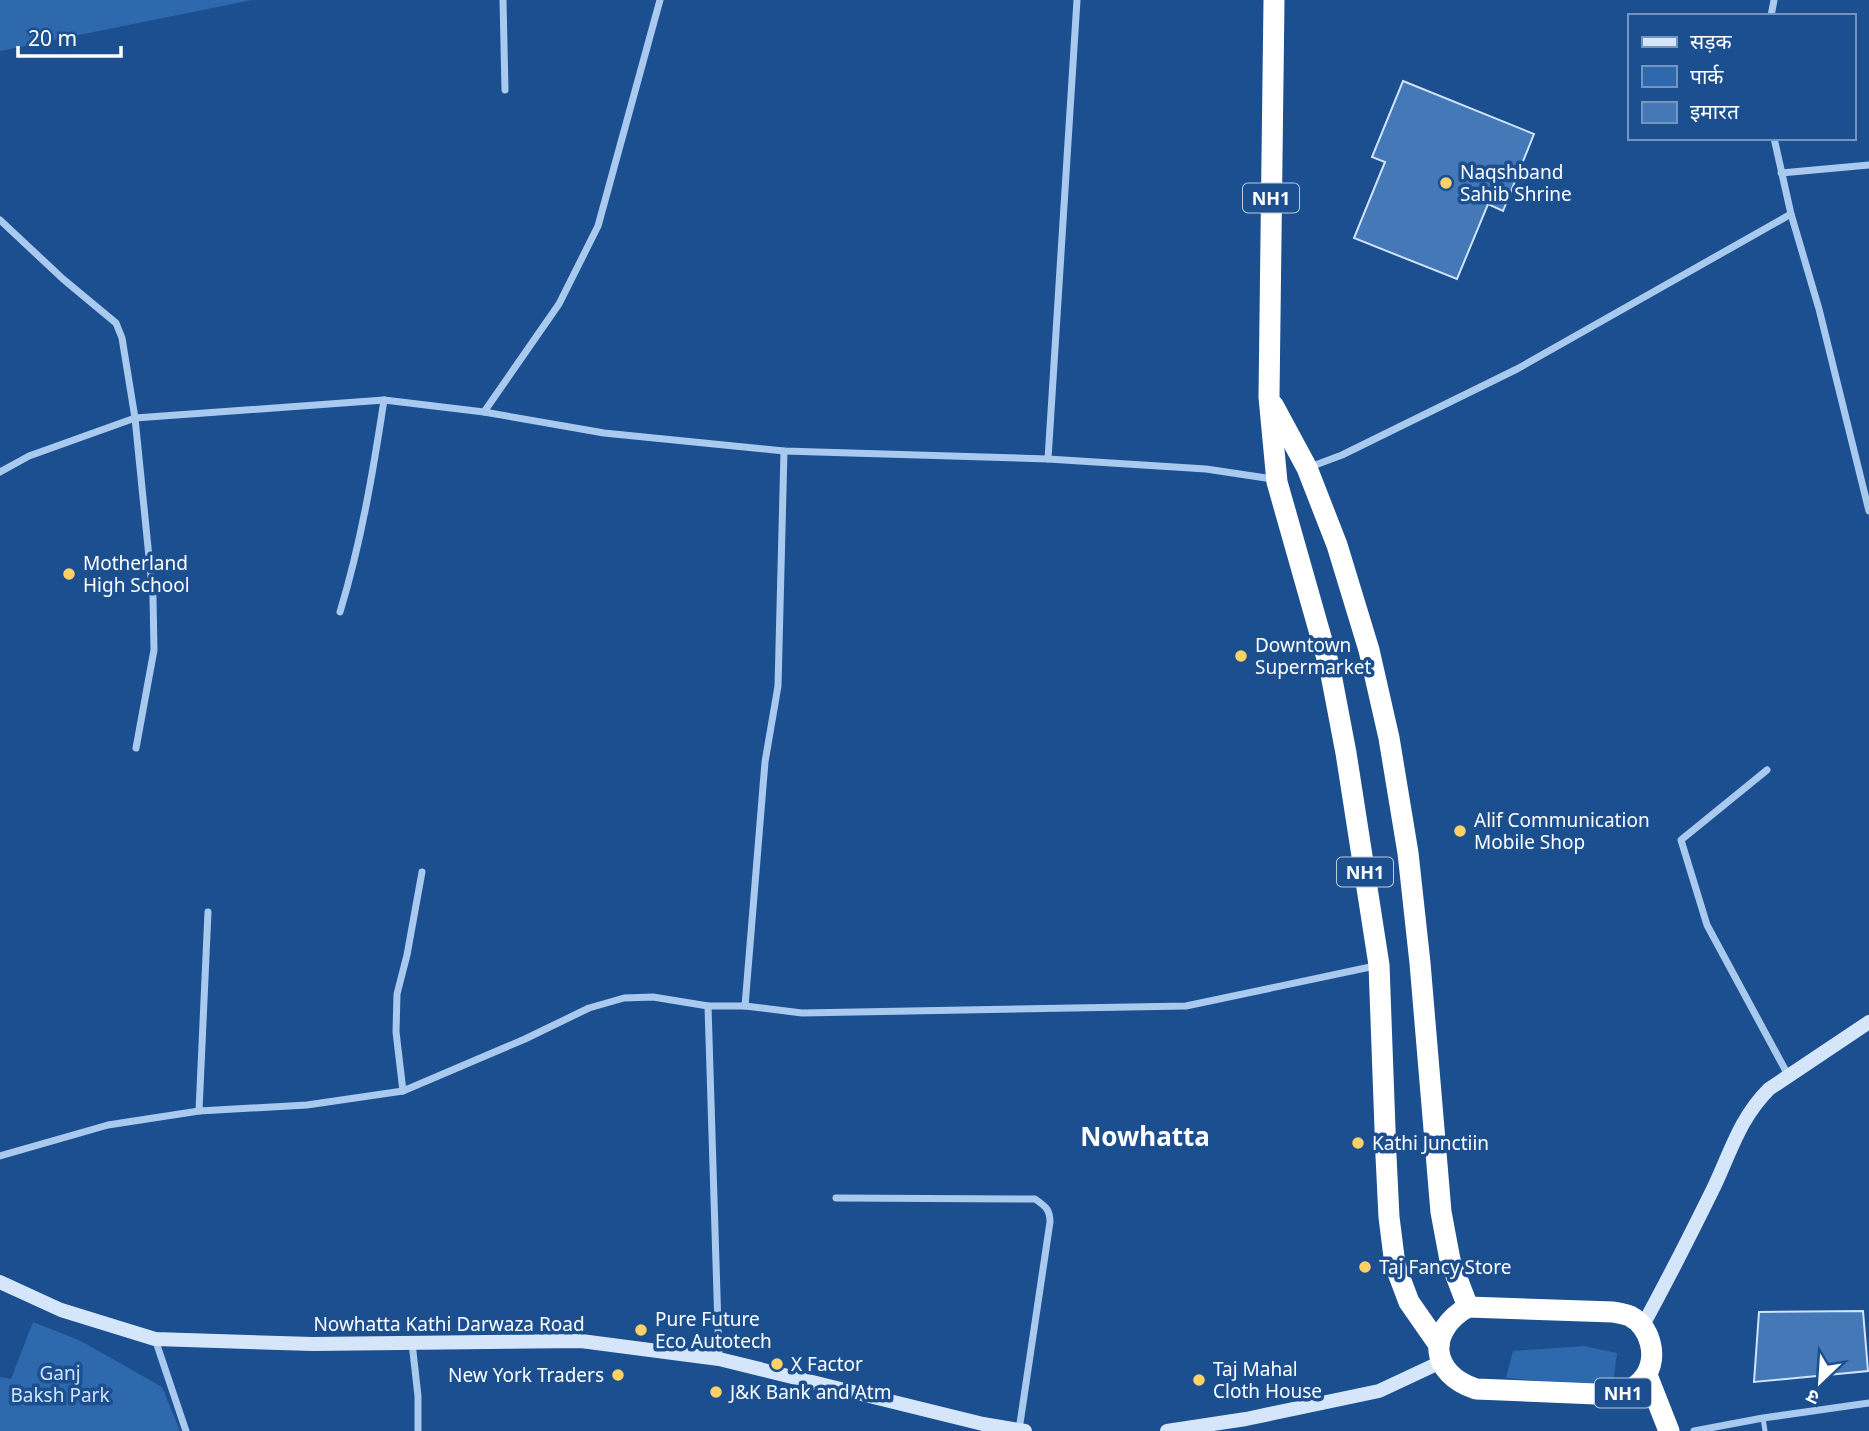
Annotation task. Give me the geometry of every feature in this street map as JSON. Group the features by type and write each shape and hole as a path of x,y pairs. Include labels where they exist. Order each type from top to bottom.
{"highway":[{"name":"NH1","path":"1274,0 1269,397 1277,480 1330,668 1379,965 1385,1156 1395,1265 1409,1302 1455,1380 1476,1389 1620,1395 1635,1387 1647,1375 1652,1359 1650,1342 1642,1327"},
{"name":"NH1","path":"1269,397 1307,468 1337,545 1369,650 1389,738 1408,853 1441,1212 1450,1260 1468,1307"},
{"path":"1440,1354 1443,1328 1453,1315 1468,1307 1613,1312 1630,1316 1642,1327"},
{"name":"NH1","path":"1647,1375 1669,1431"}],"street":[{"path":"503,0 505,90"},
{"path":"484,412 559,304 598,226 660,0"},
{"path":"1048,459 1077,0"},
{"path":"1774,140 1791,214 1819,309 1869,511"},
{"path":"1781,173 1869,165"},
{"path":"1307,468 1342,455 1517,369 1791,214"},
{"path":"0,220 63,279 116,323 124,349 135,418 153,597 154,650 136,748"},
{"path":"340,612 350,581 372,478 384,400"},
{"path":"0,472 29,456 135,418 384,400 484,412 604,433 784,452 1048,459 1206,469 1277,480"},
{"path":"745,1006 765,762 778,686 784,452"},
{"path":"1767,771 1681,840 1707,925 1788,1076"},
{"path":"403,1091 396,1032 397,993 407,955 422,872"},
{"path":"200,1111 208,912"},
{"path":"0,1156 108,1125 200,1111 307,1105 403,1091 525,1039 589,1007 624,998 653,997 708,1006 745,1006 802,1013 1186,1006 1379,965"},
{"path":"708,1006 719,1359"},
{"path":"1642,1327 1710,1194 1740,1126 1757,1101 1769,1089 1869,1022"},
{"path":"836,1198 1035,1199 1046,1206 1050,1212 1050,1222 1019,1430"},
{"name":"Nowhatta Kathi Darwaza Road","path":"0,1282 61,1310 155,1339 313,1345 581,1341 719,1359 983,1427 1025,1431"},
{"path":"155,1339 186,1431"},
{"path":"412,1343 418,1396 418,1431"},
{"path":"1167,1431 1246,1419 1379,1391 1440,1354"},
{"path":"1694,1431 1869,1403"}],"lane":[{"path":"1763,1418 1765,1431"}],"green space":[{"path":"0,0 252,0 0,51"},
{"name":"Ganj Baksh Park","path":"33,1322 81,1341 162,1387 180,1431 0,1431 0,1377 11,1379"},
{"path":"1584,1346 1617,1353 1613,1384 1571,1384 1506,1378 1513,1351"}],"building":[{"name":"Naqshband Sahib Shrine","path":"1403,81 1534,134 1503,211 1488,204 1457,279 1354,238 1385,162 1372,157"},
{"path":"1863,1311 1868,1371 1754,1382 1759,1312"}],"place":[{"name":"Naqshband Sahib Shrine","path":"1446,183"},
{"name":"Motherland High School","path":"69,574"},
{"name":"Downtown Supermarket","path":"1241,656"},
{"name":"Alif Communication Mobile Shop","path":"1460,831"},
{"name":"Kathi Junctiin","path":"1358,1143"},
{"name":"Taj Fancy Store","path":"1365,1267"},
{"name":"Pure Future Eco Autotech","path":"641,1330"},
{"name":"X Factor","path":"777,1364"},
{"name":"New York Traders","path":"618,1375"},
{"name":"Taj Mahal Cloth House","path":"1199,1380"},
{"name":"J&K Bank and Atm","path":"716,1392"}],"district":[{"name":"Nowhatta","path":"1145,1136"}]}
